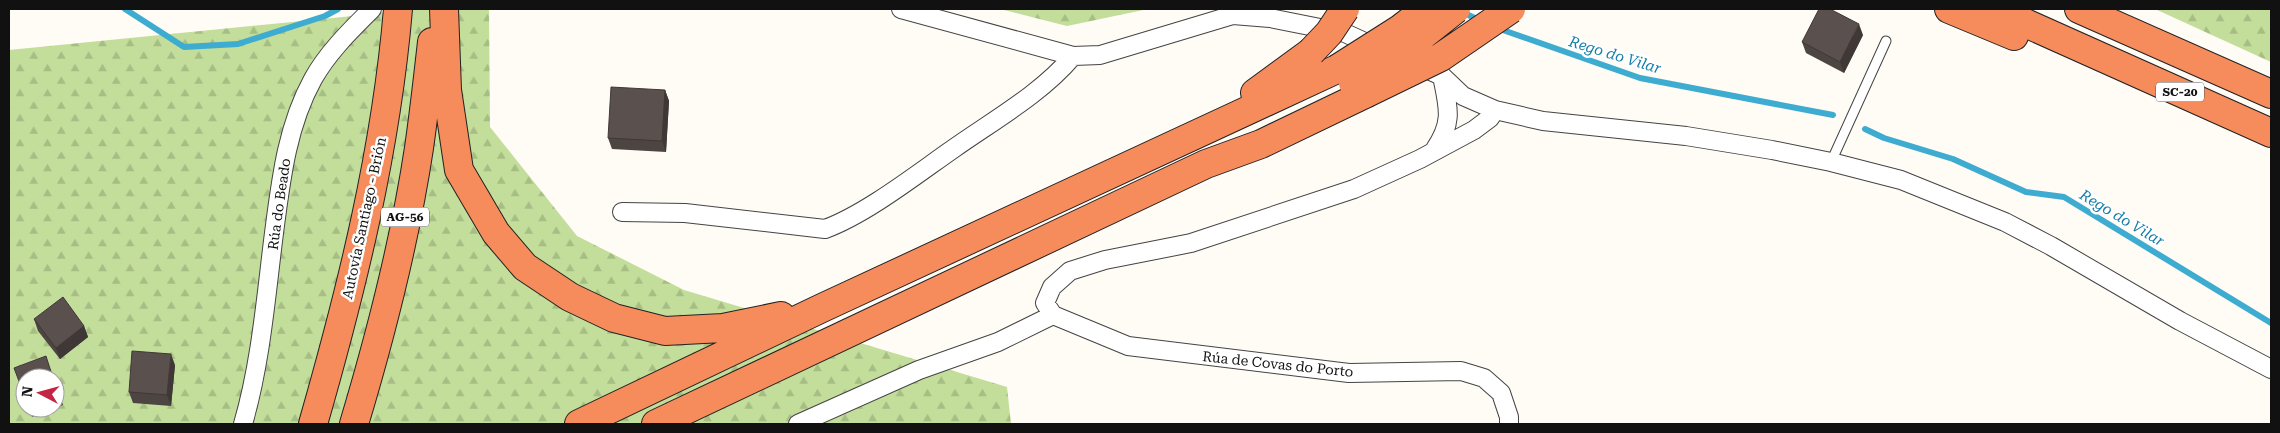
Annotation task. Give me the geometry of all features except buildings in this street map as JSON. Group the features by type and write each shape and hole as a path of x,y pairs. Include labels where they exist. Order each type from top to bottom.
{"highway":[{"name":"Autovía Santiago - Brión","path":"313,424 363,237 377,166 396,41 398,9"},
{"path":"1210,127 1311,52 1330,33 1345,9"},
{"path":"1352,82 1400,29 1426,9"},
{"path":"663,422 1206,164 1261,144 1418,40 1456,9"},
{"path":"579,424 1210,127 1352,82 1441,57 1510,9"},
{"path":"1949,9 2051,52 2087,52"},
{"name":"SC-20","path":"1994,9 2271,133"},
{"name":"SC-20","path":"2079,9 2271,94"},
{"path":"440,10 447,90 459,170 496,233 524,267 570,298 614,318 665,331 723,328 822,308"},
{"name":"AG-56","path":"354,424 380,331 407,211 419,148 440,10"}],"street":[{"name":"Rúa do Beado","path":"243,424 261,337 281,174 291,133 314,78 327,57 372,9"},
{"path":"901,9 1072,56 1100,55 1193,25 1233,15 1346,33 1442,76 1463,96 1495,110 1542,121 1686,136 1831,162 1901,180 2005,222 2051,246 2180,321 2271,369"},
{"path":"622,212 685,212 825,229 838,224 897,187 981,130 1051,80 1072,56"},
{"path":"1433,151 1448,126 1447,101 1442,76"},
{"path":"798,424 919,370 998,342 1053,315 1045,303 1052,287 1070,271 1105,260 1158,251 1191,242 1354,189 1474,130 1490,118 1495,110"},
{"name":"Rúa de Covas do Porto","path":"1053,315 1108,338 1138,347 1349,373 1460,371 1484,378 1501,393 1509,417 1509,424"}],"lane":[{"path":"1831,162 1886,40"}],"green space":[{"path":"424,9 489,9 490,127 577,236 684,290 1007,387 1011,424 9,424 9,50"},
{"path":"1000,9 1148,9 1067,26"},
{"path":"2155,9 2271,9 2271,62"}],"waterway":[{"name":"Rego do Vilar","path":"125,9 184,47 238,44 325,16 338,9"},
{"name":"Rego do Vilar","path":"1460,11 1481,21"},
{"name":"Rego do Vilar","path":"1497,28 1640,78 1833,115"},
{"name":"Rego do Vilar","path":"1865,129 1884,138 1953,159 2026,192 2064,197 2271,323"}]}
